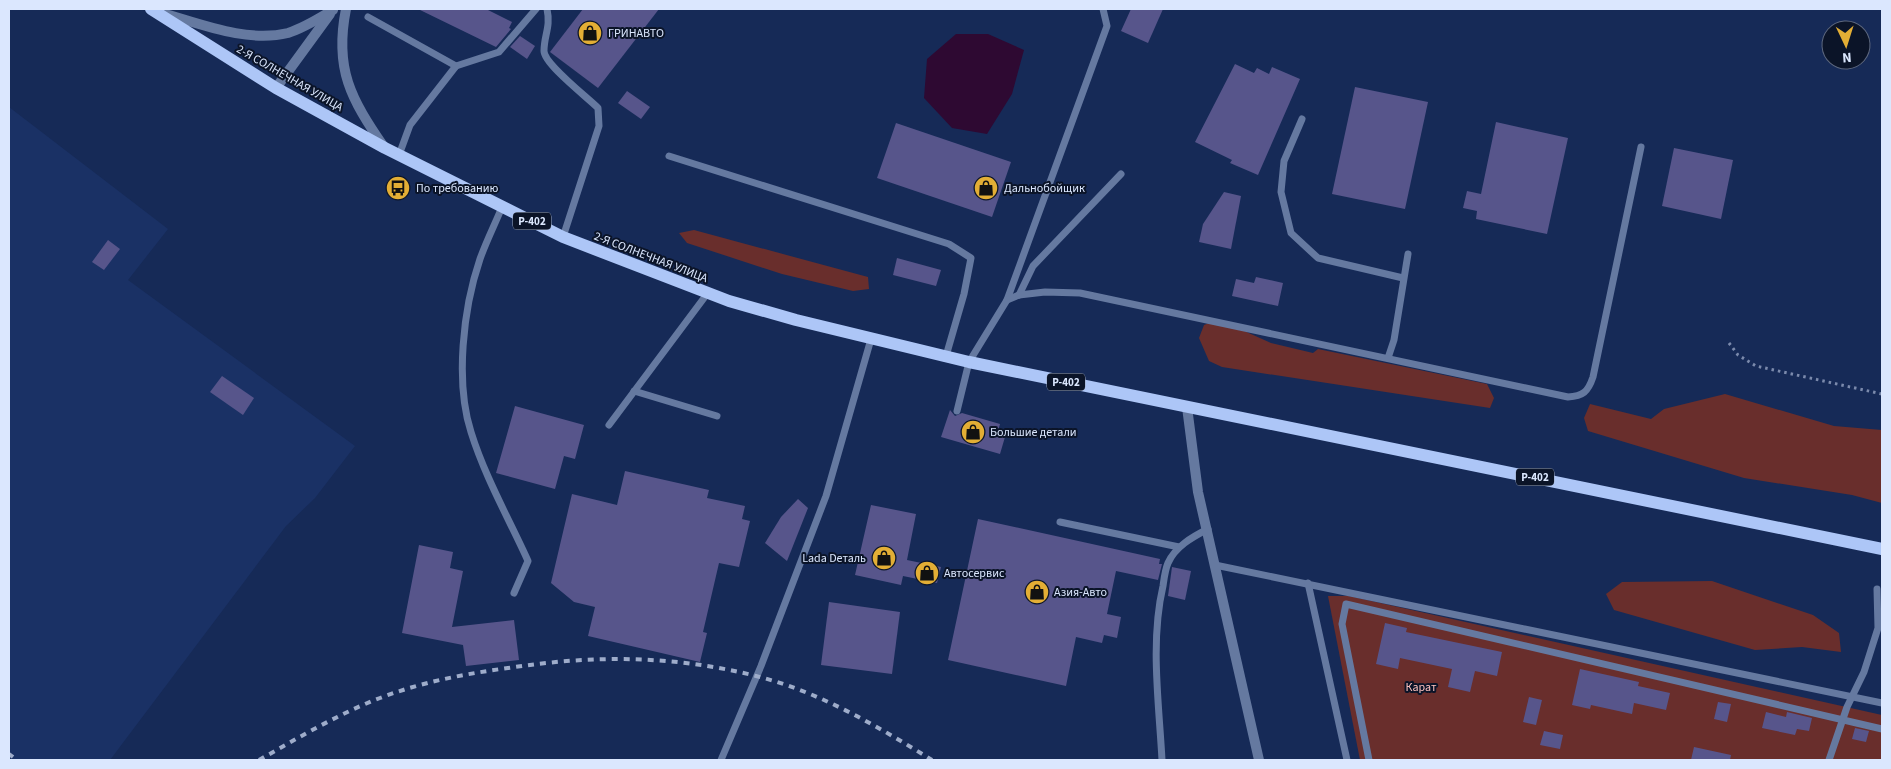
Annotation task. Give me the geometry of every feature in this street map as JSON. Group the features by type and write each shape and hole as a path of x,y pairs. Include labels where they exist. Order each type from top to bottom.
{"main road":[{"name":"2-Я СОЛНЕЧНАЯ УЛИЦА","path":"153,10 276,88 385,148 563,237 708,294 796,320 871,339 969,362 1187,407"},
{"name":"Р-402","path":"1187,407 1882,549"}],"street":[{"path":"153,10 214,28 250,35 272,35 307,26 333,9"},
{"path":"276,88 333,9"},
{"path":"346,9 340,43 347,83 370,126 385,148"},
{"path":"1187,407 1198,492 1208,529 1259,760"}],"lane":[{"path":"399,155 410,125 456,66 499,52 536,9"},
{"path":"547,9 549,19 544,53 550,64 598,108 599,126 563,237"},
{"path":"957,411 969,362 1007,300 1107,26 1103,9"},
{"path":"368,17 456,66"},
{"path":"1302,119 1284,161 1282,176 1281,192 1291,233 1318,258 1403,278"},
{"path":"1007,300 1019,295 1045,292 1080,293 1568,397 1581,396 1589,389 1641,147"},
{"path":"668,156 949,244 971,258 964,294 946,356"},
{"path":"1019,295 1033,266 1121,174"},
{"path":"502,207 480,260 465,321 463,379 464,398 470,431 528,561 514,593"},
{"path":"1388,358 1394,340 1408,254"},
{"path":"609,426 708,294"},
{"path":"721,760 786,603 826,496 871,339"},
{"path":"634,391 717,416"},
{"path":"1060,522 1180,547"},
{"path":"1162,760 1155,638 1160,600 1168,563 1180,547 1193,536 1208,529"},
{"path":"1215,565 1882,703"},
{"path":"1308,583 1347,760"},
{"path":"1829,760 1842,720 1864,672 1878,628 1877,589"},
{"path":"1369,760 1342,624 1346,604 1882,729"}],"path":[{"path":"1729,342 1738,355 1756,366 1882,394"}],"shaded area":[{"path":"956,34 988,34 1024,50 1012,94 987,134 952,128 924,98 927,59"},
{"path":"9,107 168,229 128,280 355,446 315,498 286,526 110,760 9,760"}],"green space":[{"path":"694,230 868,277 869,289 853,291 782,274 687,243 679,233"},
{"path":"1209,323 1242,330 1271,343 1313,353 1318,349 1487,384 1494,398 1490,408 1222,367 1209,361 1199,338 1204,325"},
{"path":"1725,394 1834,426 1882,430 1882,503 1852,495 1744,478 1588,431 1584,418 1590,404 1651,419 1664,409"},
{"path":"1712,581 1813,615 1839,633 1841,652 1802,647 1755,650 1614,610 1606,594 1622,582"},
{"name":"Карат","path":"1328,596 1349,596 1882,715 1882,760 1360,760"}],"building":[{"path":"418,9 486,9 512,22 509,28 511,29 496,47"},
{"path":"583,9 659,9 598,88 550,52"},
{"path":"1131,9 1163,9 1148,43 1121,31"},
{"path":"520,36 535,46 527,59 510,47"},
{"path":"1235,64 1254,73 1257,68 1269,74 1272,67 1300,79 1258,175 1230,163 1232,160 1195,142"},
{"path":"1355,87 1428,102 1405,209 1332,194"},
{"path":"627,91 650,107 641,119 618,103"},
{"path":"1496,122 1568,138 1547,234 1476,219 1477,211 1463,208 1467,191 1481,194"},
{"path":"896,123 1011,162 992,217 877,178"},
{"path":"1674,148 1733,160 1721,219 1662,206"},
{"path":"1224,192 1241,196 1231,249 1199,242 1203,224"},
{"path":"108,240 120,249 104,270 92,262"},
{"path":"897,258 941,270 936,286 893,275"},
{"path":"1256,277 1283,283 1278,306 1232,296 1236,279 1254,283"},
{"path":"222,376 254,398 243,415 210,392"},
{"path":"515,406 584,425 575,459 564,456 555,489 496,473"},
{"path":"950,410 955,416 962,413 1000,424 997,435 1005,437 1000,454 941,437"},
{"path":"625,471 709,490 707,498 745,506 742,519 750,521 739,567 719,563 703,632 707,633 700,662 588,636 595,607 574,602 551,583 572,494 617,505"},
{"path":"798,499 808,508 787,561 765,543 781,517"},
{"path":"871,505 916,514 907,560 941,567 937,583 903,576 901,585 855,575"},
{"name":"Азия-Авто","path":"978,519 1160,559 1159,564 1162,564 1158,580 1116,571 1107,614 1121,617 1117,638 1104,635 1102,643 1076,637 1066,686 948,660"},
{"path":"419,545 453,552 450,568 463,571 452,627 514,620 519,660 466,666 463,645 402,633"},
{"path":"1172,567 1191,571 1185,600 1168,596"},
{"path":"829,602 900,612 892,674 821,665"},
{"path":"1385,623 1407,628 1406,632 1502,652 1497,676 1475,671 1470,692 1448,687 1452,669 1400,658 1398,669 1376,664"},
{"path":"1580,669 1639,682 1638,686 1670,693 1666,710 1634,703 1632,714 1591,705 1590,709 1572,705"},
{"path":"1529,697 1542,700 1536,725 1523,722"},
{"path":"1718,702 1731,704 1727,722 1714,719"},
{"path":"1766,712 1786,717 1787,712 1812,718 1809,731 1797,729 1795,735 1762,728"},
{"path":"1855,728 1869,731 1866,742 1852,739"},
{"path":"1544,731 1563,735 1560,749 1540,745"},
{"path":"1694,747 1731,755 1730,760 1691,760"}],"railway":[{"path":"259,760 349,711 396,692 443,679 475,673 539,664 601,659 632,659 694,664 725,669 780,683 847,711 932,760"},
{"path":"9,754 13,757"}],"place":[{"name":"ГРИНАВТО","path":"590,33"},
{"name":"По требованию","path":"398,188"},
{"name":"Дальнобойщик","path":"986,188"},
{"name":"Большие детали","path":"973,432"},
{"name":"Lada Dеталь","path":"884,558"},
{"name":"Автосервис","path":"927,573"},
{"name":"Азия-Авто","path":"1037,592"}]}
